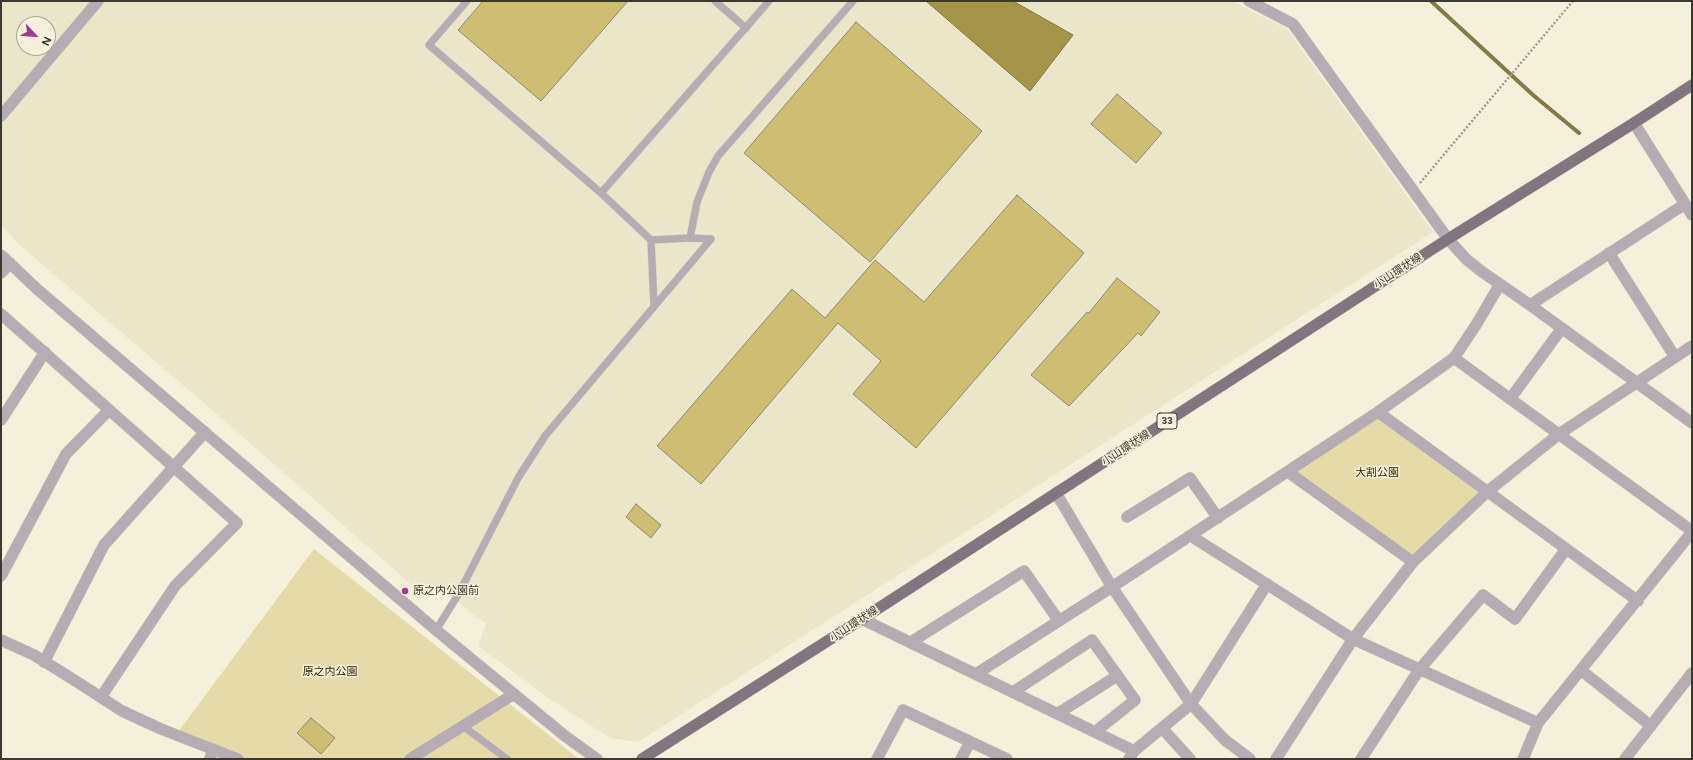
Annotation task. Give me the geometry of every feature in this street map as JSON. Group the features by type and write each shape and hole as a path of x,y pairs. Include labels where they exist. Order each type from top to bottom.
{"main road":[{"name":"小山環状線","path":"642,759 862,619 1448,239 1692,85"}],"street":[{"path":"1,116 98,1"},
{"path":"1248,1 1293,24 1448,239 1466,259 1692,423"},
{"path":"1634,123 1688,202 1692,215"},
{"path":"1530,305 1688,202"},
{"path":"1610,253 1675,358"},
{"path":"1,255 37,289 436,630 597,759"},
{"path":"1,273 10,263"},
{"path":"976,674 1288,472 1378,412 1454,358 1476,325 1500,284"},
{"path":"1,314 237,523 175,586 101,697"},
{"path":"1510,399 1562,328"},
{"path":"1276,759 1353,639 1413,562 1487,492 1559,434 1692,346"},
{"path":"1,420 45,352"},
{"path":"1454,358 1692,532 1582,671 1538,723 1523,759"},
{"path":"1,576 66,454 109,410"},
{"path":"1378,412 1638,601"},
{"path":"44,662 104,545 205,432"},
{"path":"1288,472 1413,562"},
{"path":"1127,516 1190,478 1218,518"},
{"path":"1056,493 1112,587 1191,704 1225,740 1250,759"},
{"path":"1191,536 1353,639 1538,723"},
{"path":"1361,759 1419,670 1483,595 1515,619 1566,549"},
{"path":"911,642 1024,571 1059,621"},
{"path":"862,619 1095,732 1132,755 1191,704 1267,584"},
{"path":"1,640 44,662 101,697 122,712 161,729 211,754 238,759"},
{"path":"1013,692 1092,640 1135,700 1095,732"},
{"path":"1582,671 1651,726"},
{"path":"1625,759 1692,673"},
{"path":"1058,714 1117,676"},
{"path":"410,759 514,694"},
{"path":"878,759 903,710 1007,759"},
{"path":"1162,728 1190,759"},
{"path":"961,759 970,742"}],"lane":[{"path":"467,1 429,44 601,194 651,240 654,306"},
{"path":"715,1 746,28"},
{"path":"601,194 769,1"},
{"path":"690,238 697,202 709,172 718,156 853,1"},
{"path":"436,630 458,594 518,478 545,436 711,239 690,238 651,240"},
{"path":"464,726 507,759"}],"path":[{"path":"1413,191 1573,1"}],"shaded area":[{"path":"1,1 1232,1 1287,29 1433,232 638,742 610,738 547,697 478,646 486,624 439,588 423,595 227,423 24,249 1,225"},
{"path":"926,1 1013,1 1073,35 1030,91"}],"green space":[{"name":"大割公園","path":"1378,415 1482,492 1412,556 1294,472"},
{"name":"原之内公園","path":"314,549 579,759 243,759 178,732"}],"building":[{"path":"483,1 628,1 541,101 458,30"},
{"path":"856,22 982,131 870,262 744,153"},
{"path":"1117,94 1162,133 1136,163 1091,124"},
{"path":"1017,195 1084,253 916,448 853,394 881,361 838,323 701,484 657,446 792,289 825,318 875,260 924,302"},
{"path":"1117,278 1160,312 1141,336 1138,333 1069,406 1031,375 1087,312 1089,313"},
{"path":"636,504 661,525 651,538 626,517"},
{"path":"311,718 335,738 321,754 297,733"}],"waterway":[{"path":"1431,1 1533,95 1579,133"}],"place":[{"name":"原之内公園前","path":"405,591"}]}
